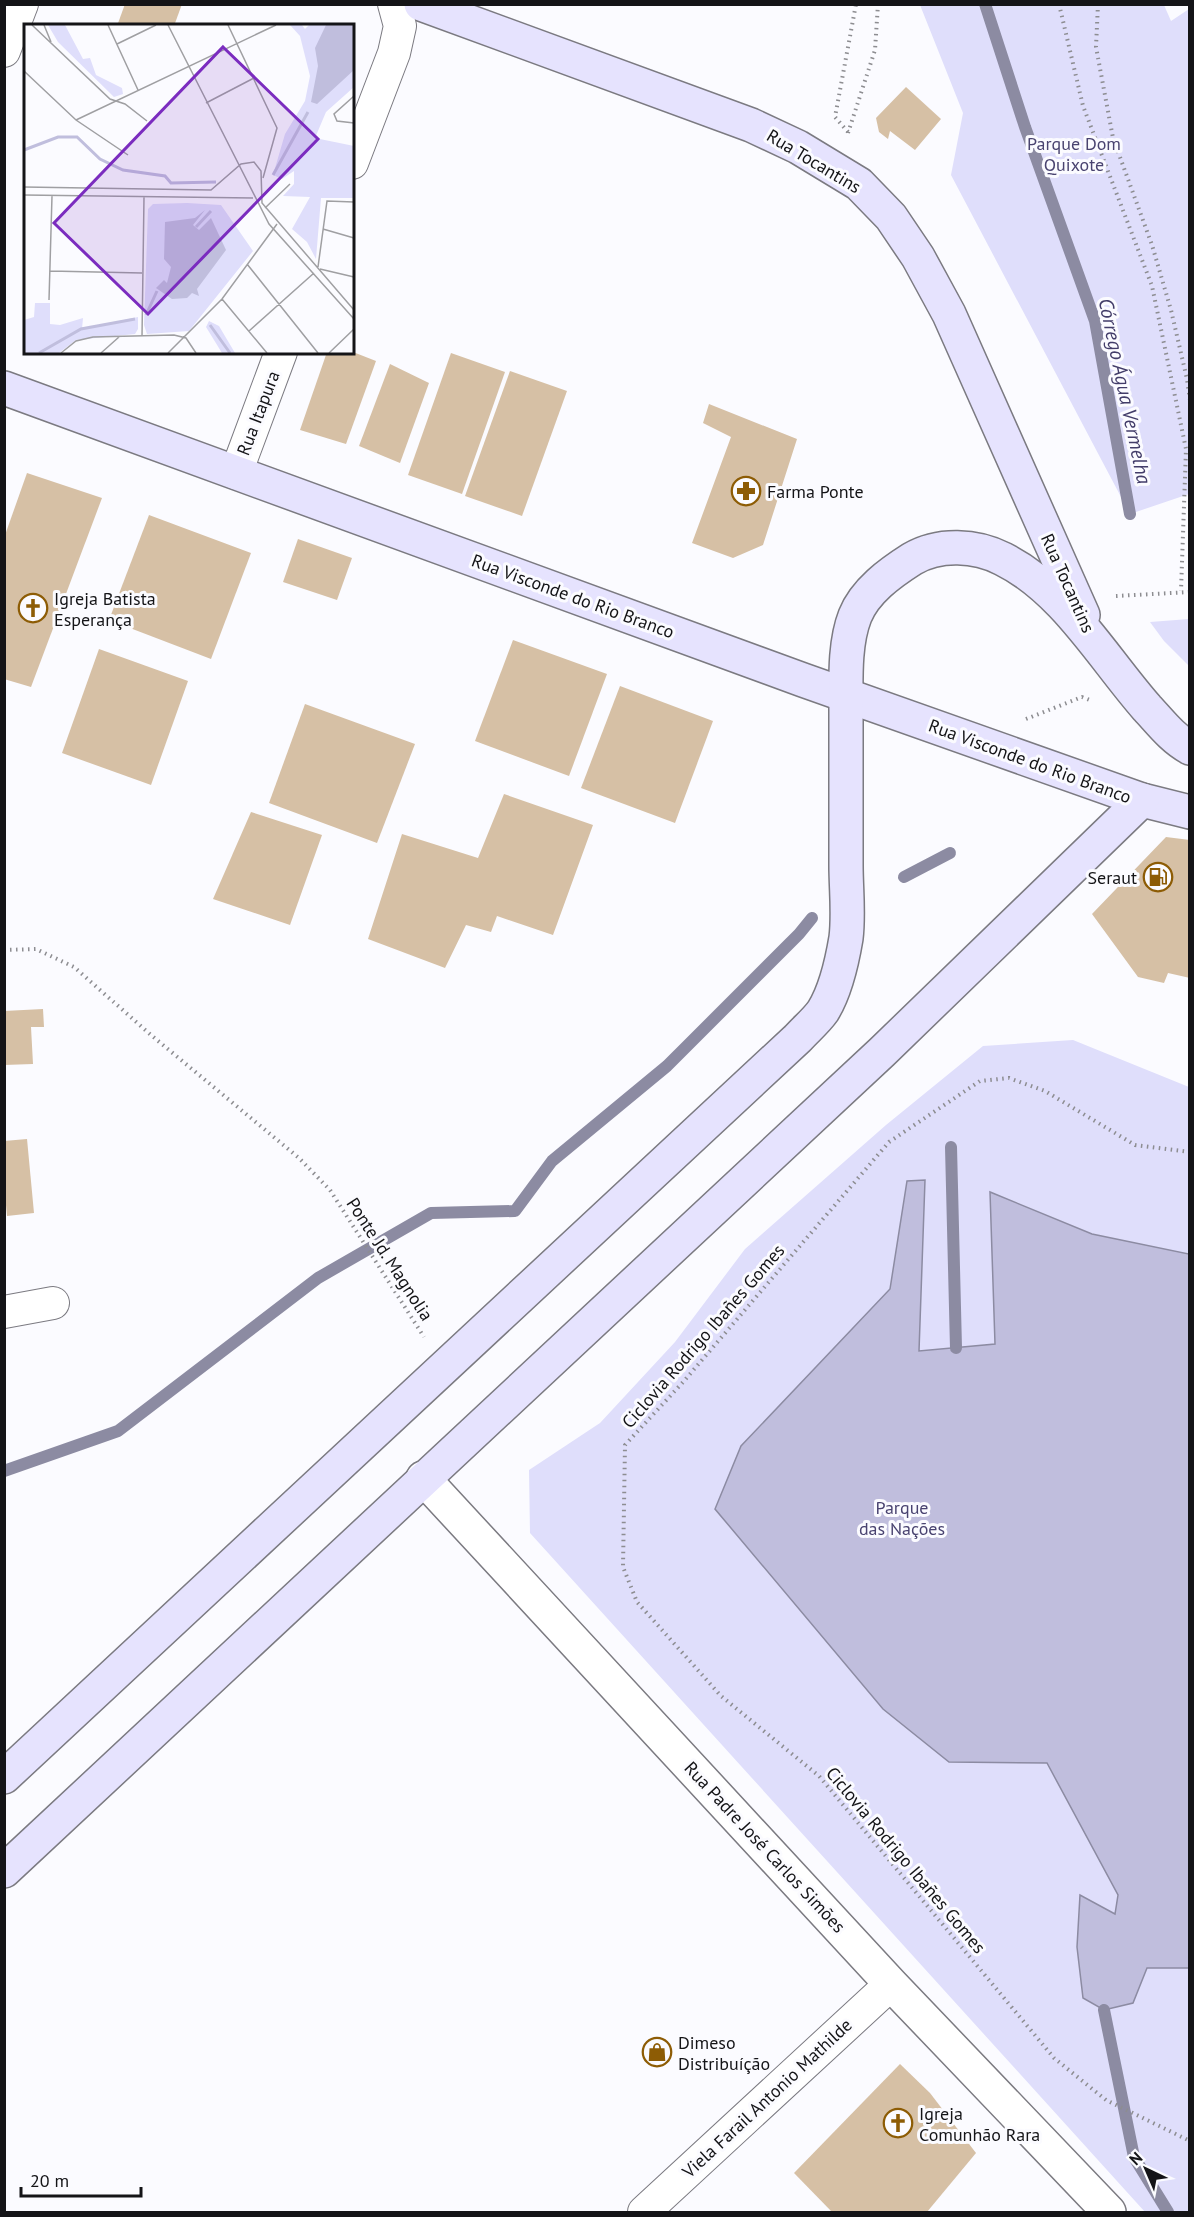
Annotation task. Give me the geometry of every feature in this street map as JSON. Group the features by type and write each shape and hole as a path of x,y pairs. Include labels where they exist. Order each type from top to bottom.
{"main road":[{"name":"Rua Tocantins","path":"421,4 751,125 798,147 859,184 891,217 918,257 949,314 1095,642"},
{"name":"Rua Visconde do Rio Branco","path":"4,388 993,748 1142,801 1190,812"},
{"path":"4,1777 798,1038 822,1012 834,988 846,936 846,695 849,647 856,616 874,589 896,570 922,554 943,549 971,548 1001,557 1024,570 1050,592 1095,642 1176,740 1190,748"},
{"path":"4,1871 882,1052 1142,801"}],"street":[{"path":"4,51 22,4"},
{"path":"354,158 394,53 400,26 394,4"},
{"name":"Rua Itapura","path":"236,473 280,354"},
{"path":"4,1312 53,1303"},
{"name":"Rua Padre José Carlos Simões","path":"423,1478 891,1984 1109,2212"},
{"name":"Viela Farail Antonio Mathilde","path":"644,2212 891,1984"}],"path":[{"path":"859,184 848,132 876,50 878,4"},
{"path":"1059,4 1083,106 1152,286 1186,449 1181,591"},
{"path":"1098,4 1096,47 1113,138 1152,245 1171,310 1190,400"},
{"path":"1116,597 1190,592"},
{"path":"993,748 1009,725 1082,697 1103,704 1126,682"},
{"name":"Ponte Jd. Magnolia","path":"4,950 36,949 74,967 299,1158 330,1190 428,1343"},
{"name":"Ciclovia Rodrigo Ibañes Gomes","path":"1190,1152 1135,1145 1045,1091 1009,1078 980,1081 889,1142 684,1381 625,1445 623,1567 637,1602 721,1696 819,1776 1054,2058 1106,2100 1190,2141"}],"green space":[{"name":"Parque Dom Quixote","path":"920,5 1164,5 1171,21 1189,9 1189,494 1130,514 951,175 963,113"},
{"path":"1190,619 1189,666 1164,641 1150,622"},
{"name":"Parque das Nações","path":"1073,1040 1189,1087 1189,2212 1145,2212 530,1533 529,1470 600,1423 675,1342 745,1249 886,1125 983,1046"}],"shaded area":[{"path":"925,1180 919,1351 995,1344 990,1192 1092,1234 1189,1254 1189,1968 1147,1968 1133,2003 1104,2010 1083,1998 1077,1947 1080,1895 1115,1914 1118,1895 1047,1763 949,1762 883,1709 715,1509 741,1446 890,1289 907,1181"}],"building":[{"path":"125,4 182,4 175,24 118,24"},
{"path":"906,87 941,119 915,150 890,131 888,139 879,132 876,118"},
{"path":"354,352 376,361 346,444 300,430 326,354"},
{"path":"451,353 505,372 462,494 408,475"},
{"path":"390,364 429,383 400,463 359,446"},
{"path":"510,371 567,391 522,516 465,496"},
{"name":"Farma Ponte","path":"709,404 797,439 763,545 733,558 692,543 731,437 703,423"},
{"name":"Igreja Batista Esperança","path":"27,473 102,498 31,687 4,679 4,538"},
{"path":"149,515 251,553 211,659 109,620"},
{"path":"298,539 352,558 337,600 283,582"},
{"path":"513,640 607,674 569,776 475,741"},
{"path":"99,649 188,681 151,785 62,753"},
{"path":"620,686 713,721 675,823 581,788"},
{"path":"305,704 415,744 377,843 269,803"},
{"path":"504,794 593,825 553,935 497,916 491,932 466,925 445,968 368,939 402,834 478,858"},
{"path":"251,812 322,835 290,925 213,899"},
{"name":"Seraut","path":"1166,837 1190,840 1190,978 1168,973 1164,983 1138,977 1092,914"},
{"path":"43,1009 44,1027 31,1027 33,1064 4,1065 4,1011"},
{"path":"27,1139 34,1213 7,1216 4,1141"},
{"name":"Igreja Comunhão Rara","path":"900,2064 930,2093 976,2153 927,2212 832,2212 794,2173"}],"waterway":[{"name":"Córrego Água Vermelha","path":"985,4 1025,127 1095,321 1130,514"},
{"path":"904,877 950,853"},
{"path":"4,1471 118,1431 318,1278 431,1213 515,1211 552,1161 667,1066 799,934 812,918"},
{"name":"Córrego Água Vermelha","path":"951,1147 956,1348"},
{"name":"Córrego Água Vermelha","path":"1104,2010 1134,2157 1168,2212"}],"place":[{"name":"Farma Ponte","path":"746,491"},
{"name":"Igreja Batista Esperança","path":"33,608"},
{"name":"Seraut","path":"1158,877"},
{"name":"Dimeso Distribuíção","path":"657,2052"},
{"name":"Igreja Comunhão Rara","path":"898,2123"}]}
